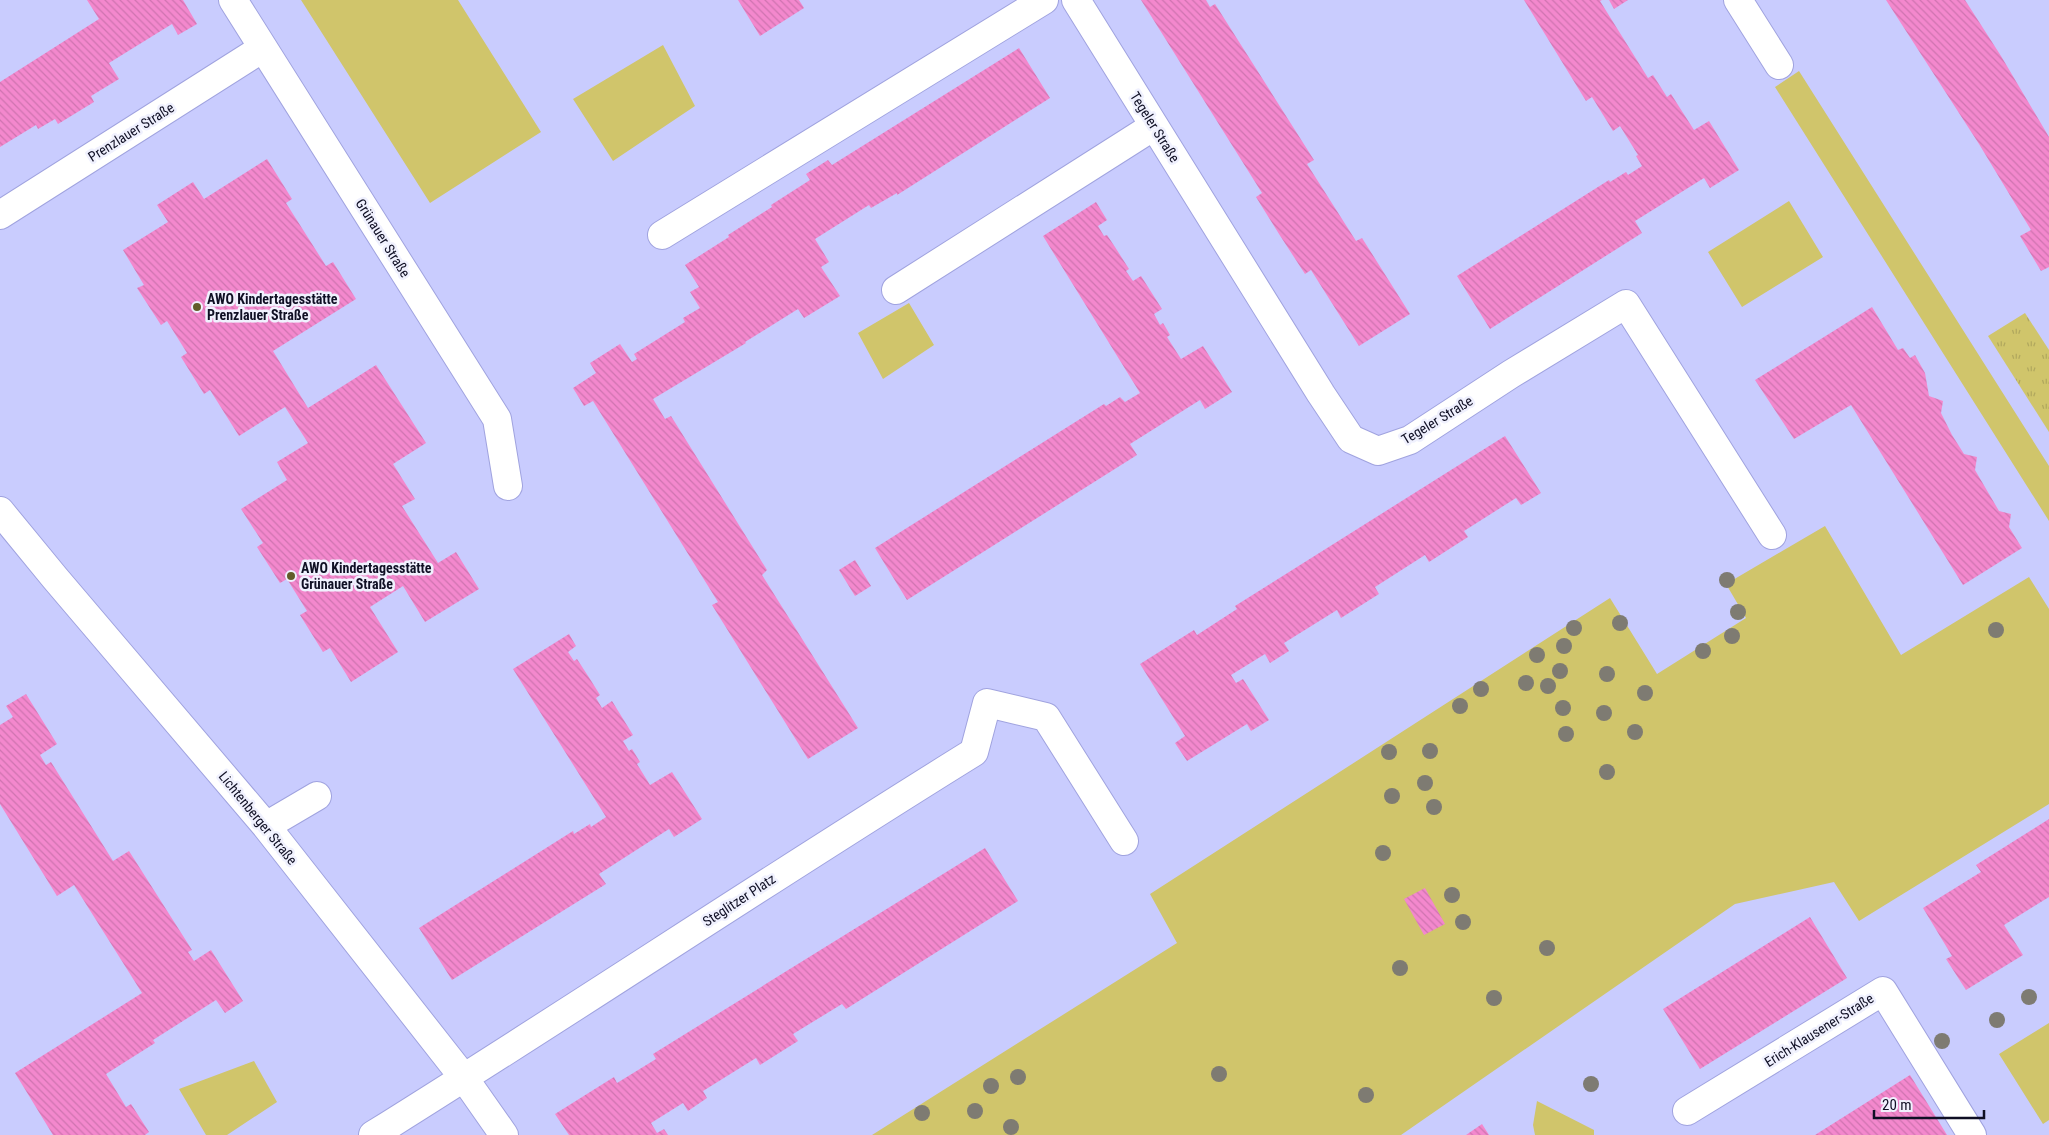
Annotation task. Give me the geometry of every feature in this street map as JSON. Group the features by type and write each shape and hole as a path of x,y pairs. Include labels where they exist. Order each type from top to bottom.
{"street":[{"name":"Grünauer Straße","path":"233,0 496,419 508,486"},
{"path":"662,235 1044,0"},
{"name":"Tegeler Straße","path":"1076,0 1321,394 1352,439 1378,451 1410,440 1557,358 1626,304 1772,535"},
{"path":"1738,0 1779,65"},
{"name":"Prenzlauer Straße","path":"0,215 262,48"},
{"path":"896,290 1154,126"},
{"name":"Lichtenberger Straße","path":"0,511 266,826 464,1078 504,1135"},
{"name":"Steglitzer Platz","path":"373,1135 831,840 974,752 987,703 1046,717 1124,841"},
{"path":"266,826 317,796"},
{"name":"Erich-Klausener-Straße","path":"1687,1111 1883,991 1972,1135"}],"green space":[{"path":"301,0 458,0 541,132 430,203"},
{"path":"663,45 695,106 613,161 573,99"},
{"path":"1799,71 2049,466 2049,521 1775,87"},
{"path":"1789,201 1823,257 1742,307 1708,252"},
{"path":"909,303 934,345 883,379 858,333"},
{"path":"2025,313 2049,350 2049,432 1988,336"},
{"path":"1825,526 1901,655 2029,577 2049,609 2049,804 1859,921 1834,882 1735,904 1401,1135 872,1135 1177,943 1150,894 1610,598 1657,674 1746,618 1726,584"},
{"path":"2049,1023 2049,1120 2043,1124 1999,1054"},
{"path":"254,1061 277,1102 227,1135 206,1135 179,1089"},
{"path":"1537,1101 1594,1130 1594,1135 1535,1135 1533,1125"}],"building":[{"path":"87,0 183,0 197,24 178,35 172,24 109,63 119,79 91,96 94,102 58,124 55,119 38,129 36,125 0,147 0,82 99,19"},
{"path":"738,0 799,0 804,8 760,36"},
{"path":"1141,0 1206,0 1210,7 1215,4 1314,160 1307,164 1356,241 1362,238 1410,314 1359,346 1311,270 1305,274 1279,234 1256,197 1262,193"},
{"path":"1524,0 1602,0 1600,1 1648,78 1653,75 1667,97 1671,94 1694,130 1709,121 1739,170 1710,188 1704,178 1635,221 1642,233 1490,329 1457,276 1609,180 1610,182 1626,172 1628,175 1642,166 1636,156 1638,155 1620,126 1613,131 1592,97 1586,101"},
{"path":"1609,0 1628,0 1614,9"},
{"path":"1886,0 1965,0 2001,56 2049,137 2049,267 2041,271 2020,236 2031,230 1979,144"},
{"path":"1019,48 1050,98 897,195 897,193 871,208 869,205 815,239 829,262 821,267 840,296 804,318 798,309 653,399 665,419 671,416 767,570 762,575 858,728 808,759 712,605 718,602 593,401 584,406 573,388 596,373 590,363 620,344 632,362 637,359 634,354 685,322 683,318 700,308 690,292 699,287 685,265 729,237 728,235 810,180 806,174 828,160 832,165"},
{"path":"267,159 292,199 286,203 326,266 333,262 356,299 273,351 308,408 376,365 426,443 393,464 415,499 402,506 438,563 456,552 479,589 425,622 403,586 370,607 398,652 351,682 330,648 323,652 300,615 307,611 287,579 280,583 257,547 263,543 241,509 287,480 277,462 308,443 285,407 239,436 210,390 204,394 181,357 187,353 167,321 161,325 137,288 144,285 123,250 168,222 157,205 193,182 204,199"},
{"path":"1096,202 1107,220 1098,226 1104,236 1107,235 1129,269 1126,271 1133,281 1141,276 1162,309 1154,314 1160,325 1163,323 1170,335 1167,337 1181,359 1203,346 1232,392 1205,409 1200,400 1130,444 1137,455 907,600 875,548 1104,404 1106,406 1120,397 1125,402 1140,393 1043,236"},
{"path":"1872,307 1898,350 1903,348 1910,358 1915,355 1925,373 1929,396 1943,401 1941,413 1952,435 1964,454 1977,457 1975,470 1999,511 2011,514 2009,527 2022,548 1963,585 1851,405 1794,439 1755,380"},
{"path":"1505,436 1541,493 1521,505 1516,498 1464,531 1468,537 1429,562 1425,555 1375,587 1379,594 1341,618 1337,610 1284,643 1289,651 1270,663 1265,654 1231,675 1236,683 1243,679 1269,720 1251,731 1247,724 1187,761 1175,743 1185,736 1140,664 1194,630 1197,635 1237,609 1235,606"},
{"path":"855,560 871,586 855,596 839,570"},
{"path":"569,634 576,646 568,652 574,661 577,659 600,695 596,698 602,708 612,701 633,735 623,741 629,751 632,749 640,762 637,764 650,785 672,772 702,819 674,837 669,829 599,874 606,884 452,980 419,928 573,831 574,834 590,824 591,827 606,817 513,669"},
{"path":"26,694 57,744 40,755 46,765 51,762 113,861 129,851 192,950 188,952 194,961 211,950 243,1001 225,1013 216,1000 153,1040 155,1043 106,1074 126,1107 131,1104 149,1132 145,1135 53,1135 15,1073 142,993 74,885 57,896 0,804 0,725 13,717 6,706"},
{"path":"2049,819 2049,897 2004,925 2023,955 1966,990 1946,959 1952,956 1923,908 1981,872 1976,865"},
{"path":"985,848 1018,901 846,1009 842,1004 793,1034 798,1041 760,1065 756,1058 703,1091 707,1098 688,1111 683,1103 651,1123 657,1133 664,1129 668,1135 569,1135 555,1114 614,1077 617,1083 656,1059 653,1054"},
{"path":"1425,888 1445,924 1424,935 1404,899"},
{"path":"1810,917 1847,978 1700,1069 1663,1009"},
{"path":"1910,1075 1947,1135 1815,1135"},
{"path":"1482,1124 1489,1135 1466,1135"}],"place":[{"name":"AWO Kindertagesstätte Prenzlauer Straße","path":"197,307"},
{"name":"AWO Kindertagesstätte Grünauer Straße","path":"291,576"}]}
